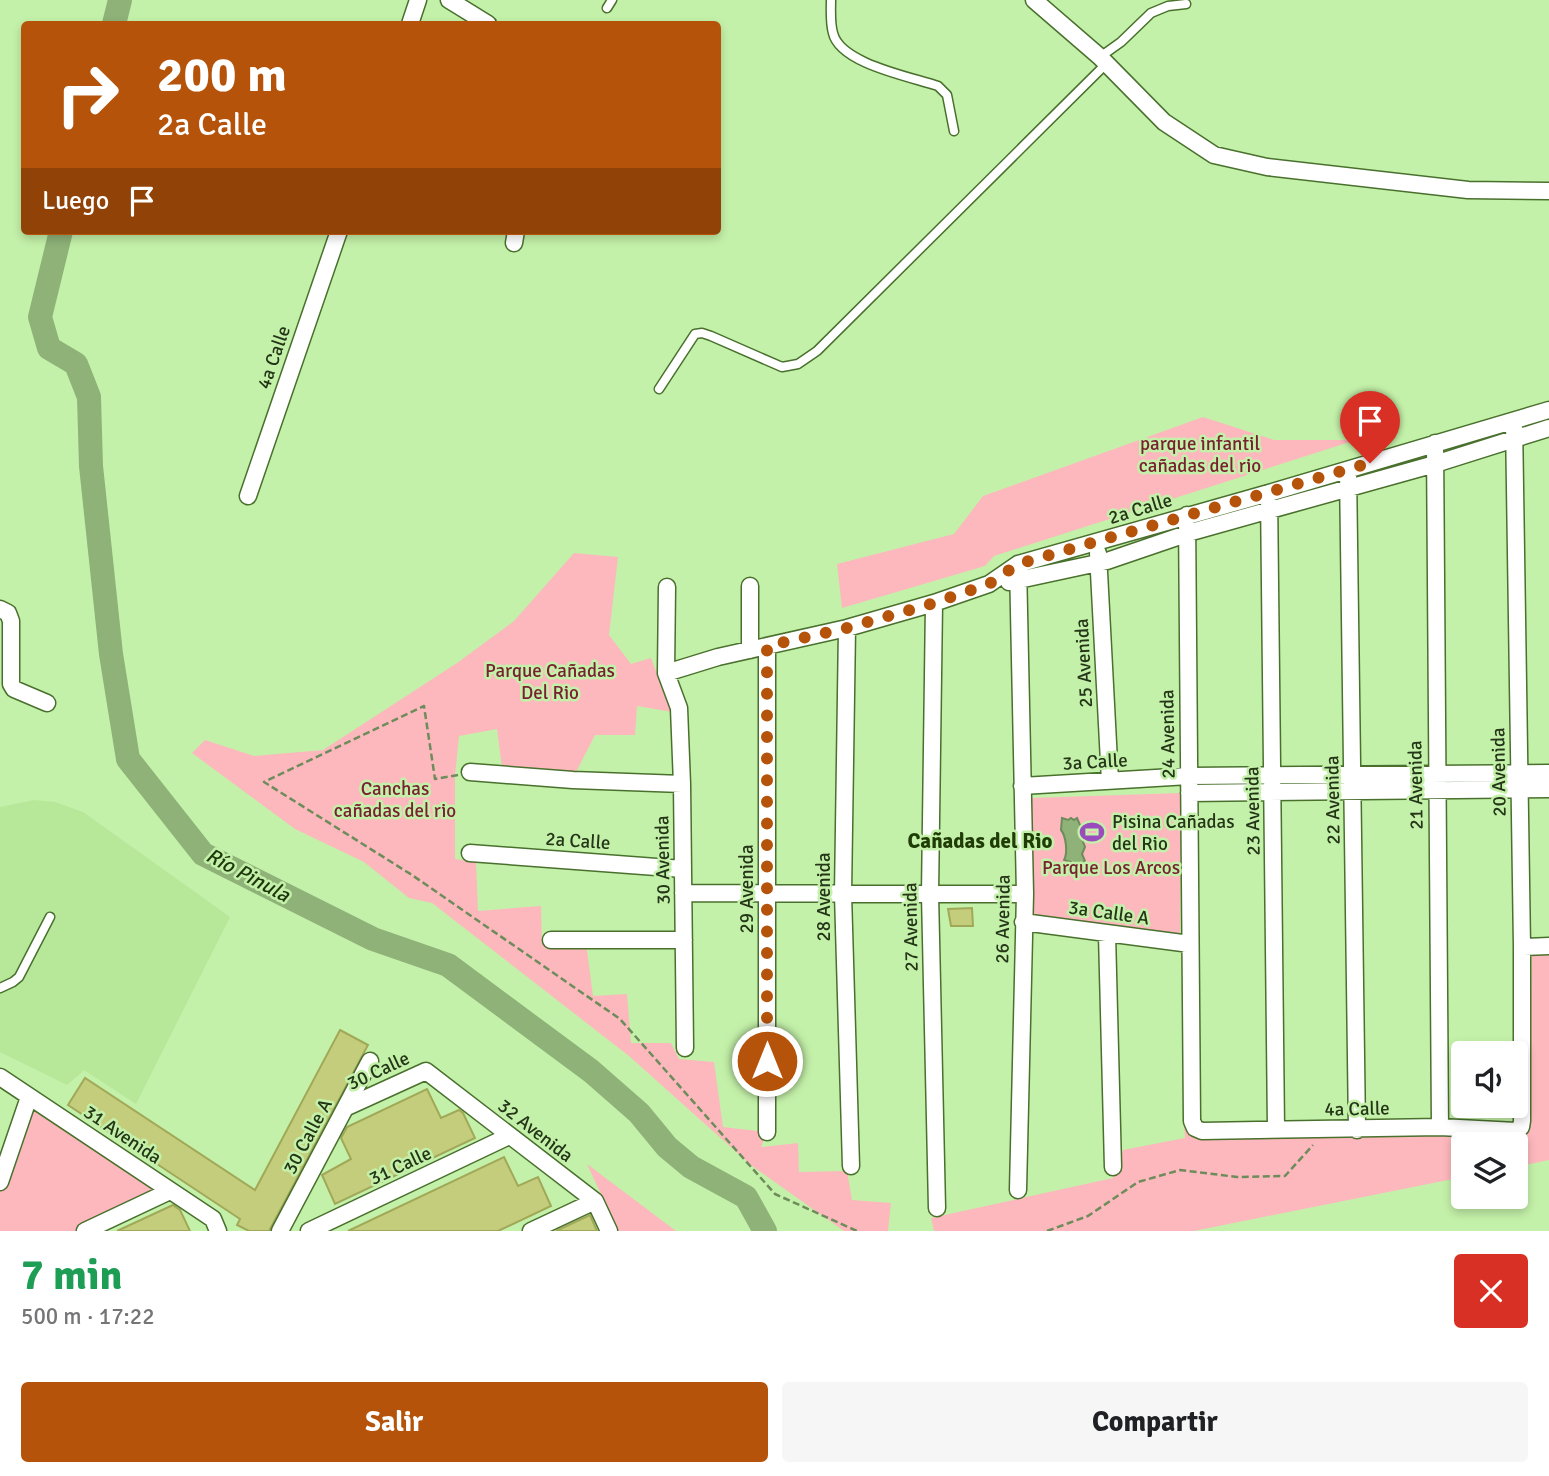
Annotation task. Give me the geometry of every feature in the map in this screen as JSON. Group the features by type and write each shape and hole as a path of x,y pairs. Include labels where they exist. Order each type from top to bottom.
{"street":[{"path":"411,21 418,0"},
{"path":"449,0 483,21"},
{"path":"1034,0 1103,60 1164,122 1214,155 1267,167 1468,190 1549,191"},
{"name":"4a Calle","path":"248,496 338,235"},
{"name":"2a Calle","path":"666,673 847,628 989,584 1018,582 1099,563 1186,534 1348,470 1549,410"},
{"name":"20 Avenida","path":"1514,421 1522,1122"},
{"name":"2a Calle","path":"989,584 1018,564 1187,515 1349,488 1549,428"},
{"name":"21 Avenida","path":"1435,443 1440,1127"},
{"name":"22 Avenida","path":"1348,470 1357,1129"},
{"name":"23 Avenida","path":"1270,501 1276,1129"},
{"name":"24 Avenida","path":"1187,515 1192,1121"},
{"name":"25 Avenida","path":"1098,542 1110,781"},
{"name":"26 Avenida","path":"1018,564 1025,894 1018,1190"},
{"path":"750,586 750,650"},
{"path":"666,673 667,587"},
{"name":"27 Avenida","path":"934,603 930,894 937,1208"},
{"path":"0,609 8,613 10,621 10,684 14,689 47,703"},
{"name":"28 Avenida","path":"847,628 843,894 851,1166"},
{"name":"29 Avenida","path":"767,646 767,1132"},
{"name":"30 Avenida","path":"666,673 679,708 685,1048"},
{"path":"470,772 573,780 682,783"},
{"name":"3a Calle","path":"1189,793 1272,784 1520,781 1549,773"},
{"name":"3a Calle","path":"1022,786 1189,776 1272,784"},
{"name":"3a Calle","path":"1520,781 1549,789"},
{"name":"2a Calle","path":"470,853 683,869"},
{"path":"683,893 1025,894"},
{"name":"3a Calle A","path":"1023,922 1190,944"},
{"path":"1107,934 1112,1167"},
{"path":"551,940 684,940"},
{"path":"1522,947 1549,946"},
{"name":"30 Calle A","path":"280,1231 370,1061"},
{"name":"30 Calle","path":"347,1107 426,1071"},
{"name":"32 Avenida","path":"426,1071 595,1201 609,1231"},
{"name":"31 Avenida","path":"0,1077 213,1219 218,1231"},
{"path":"0,1182 29,1097"},
{"name":"4a Calle","path":"1192,1121 1195,1128 1202,1131 1440,1127 1516,1131 1522,1122"},
{"name":"31 Calle","path":"309,1231 509,1136"},
{"path":"85,1231 170,1191"},
{"path":"531,1231 595,1201"}],"lane":[{"path":"831,0 833,35 840,46 861,62 939,86 947,95 954,131"},
{"path":"659,389 695,334 711,336 782,367 798,364 817,351 1151,13 1168,6 1186,4"},
{"path":"0,988 19,976 50,917"}],"path":[{"path":"470,772 435,779 424,706 264,782 412,875 620,1019 775,1194 857,1231"},
{"path":"1047,1231 1088,1216 1138,1182 1180,1170 1237,1177 1286,1177 1327,1129"}],"shaded area":[{"path":"34,800 55,802 83,812 230,917 136,1104 84,1070 67,1085 0,1052 0,807"},
{"path":"1062,818 1077,818 1080,825 1085,827 1082,839 1085,847 1082,854 1085,861 1075,868 1071,862 1064,860 1066,849 1061,830"}],"green space":[{"name":"parque infantil cañadas del rio","path":"1203,417 1274,440 1356,440 994,556 985,566 842,608 837,564 954,534 983,496"},
{"name":"Parque Cañadas Del Rio","path":"574,553 618,557 609,635 631,664 651,658 659,679 671,696 673,712 637,706 635,735 595,735 573,778 502,767 497,729 459,736 455,776 455,859 476,862 478,911 541,906 542,944 586,943 593,996 627,994 631,1043 671,1043 679,1059 714,1062 723,1127 767,1132 761,1147 798,1143 799,1172 847,1171 852,1200 891,1203 888,1231 844,1231 752,1166 629,1056 432,903 409,898 364,862 295,829 192,753 205,740 254,756 323,750 457,663 514,621"},
{"name":"Parque Los Arcos","path":"1181,793 1180,939 1024,920 1030,798"},
{"path":"1549,951 1549,1160 1528,1164 1528,1132 1451,1132 1451,1179 1194,1231 934,1231 931,1218 1113,1178 1123,1150 1185,1138 1184,1125 1528,1129 1532,952"},
{"path":"29,1097 170,1191 85,1231 0,1231 0,1182"},
{"path":"587,1164 676,1231 618,1231"}],"building":[{"path":"972,908 973,926 951,926 948,909"},
{"path":"340,1030 368,1045 269,1231 249,1231 237,1225 240,1219 68,1105 85,1078 255,1190"},
{"path":"427,1089 441,1118 459,1110 475,1138 335,1204 322,1175 351,1159 341,1138 347,1127"},
{"path":"504,1157 518,1186 538,1177 551,1206 498,1231 348,1231"},
{"path":"173,1205 180,1210 190,1231 117,1231"},
{"path":"590,1215 597,1231 556,1231"}],"waterway":[{"name":"Río Pinula","path":"115,21 120,0"},
{"name":"Río Pinula","path":"60,235 40,317 49,348 76,364 89,397 91,466 111,654 128,759 203,854 373,939 448,965 591,1071 639,1113 667,1147 691,1167 746,1197 765,1231"}],"place":[{"name":"Pisina Cañadas del Rio","path":"1092,832"}],"district":[{"name":"Cañadas del Rio","path":"980,841"}],"route":[{"path":"767,1061 767,646 847,628 934,603 989,584 1018,564 1370,463"}],"park label":[{"name":"Canchas cañadas del rio","path":"395,799"}]}
